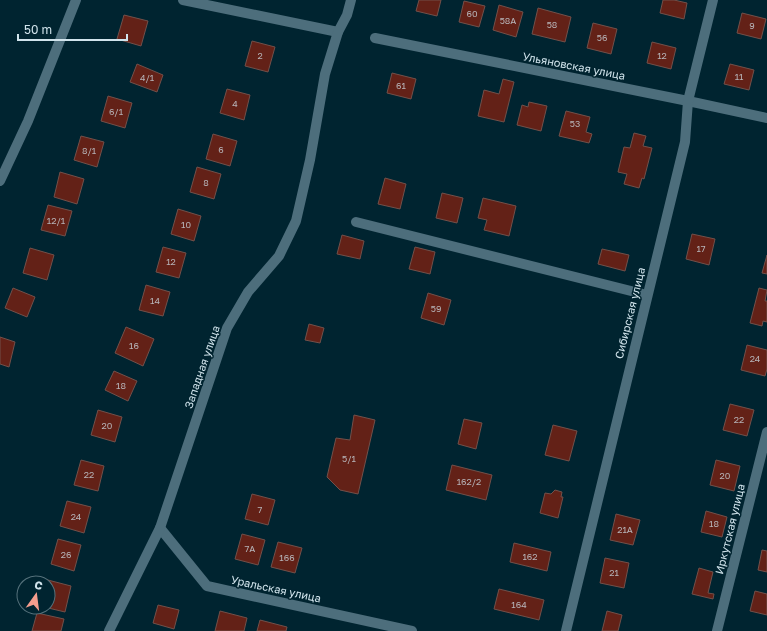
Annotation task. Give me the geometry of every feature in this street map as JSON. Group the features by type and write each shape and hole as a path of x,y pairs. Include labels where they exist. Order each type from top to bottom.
{"street":[{"path":"0,180 28,121 76,0"},
{"path":"183,0 338,32"},
{"name":"Западная улица","path":"109,631 160,528 227,328 248,292 279,256 296,220 310,160 325,74 338,32 348,15 351,0"},
{"name":"Сибирская улица","path":"566,631 685,142 688,101 713,0"},
{"name":"Ульяновская улица","path":"375,38 767,118"},
{"path":"356,222 647,295"},
{"name":"Иркутская улица","path":"717,631 767,432"},
{"name":"Уральская улица","path":"160,528 207,586 412,631"}],"building":[{"path":"419,0 441,0 437,16 416,11"},
{"path":"663,0 674,0 687,3 684,19 660,13"},
{"path":"464,1 485,6 479,27 459,22"},
{"path":"499,5 523,12 516,37 493,30"},
{"path":"538,8 571,17 565,42 532,34"},
{"path":"742,13 766,19 761,39 737,33"},
{"path":"124,15 148,21 141,46 117,39"},
{"path":"593,23 617,29 611,54 587,48"},
{"path":"252,41 275,47 268,72 245,66"},
{"path":"652,42 676,48 671,69 647,63"},
{"path":"137,64 163,75 157,92 130,82"},
{"path":"730,64 754,70 749,90 724,84"},
{"path":"392,73 416,79 411,99 387,93"},
{"path":"503,79 514,82 504,122 478,116 484,90 499,94"},
{"path":"227,89 250,95 244,120 220,113"},
{"path":"108,96 132,103 125,128 101,121"},
{"path":"529,102 547,106 541,131 517,125 522,105 528,107"},
{"path":"566,111 590,117 586,132 592,134 589,143 559,136"},
{"path":"634,133 646,136 643,146 652,148 644,179 642,178 639,188 624,184 627,174 618,172 624,147 630,148"},
{"path":"213,134 237,141 230,166 206,159"},
{"path":"81,136 104,142 97,167 74,160"},
{"path":"197,167 221,174 214,199 190,192"},
{"path":"60,172 84,179 77,204 54,197"},
{"path":"385,178 406,184 400,209 378,204"},
{"path":"442,193 463,198 457,223 436,218"},
{"path":"483,198 516,206 509,236 484,230 487,220 478,218"},
{"path":"48,205 72,211 65,236 41,230"},
{"path":"178,209 201,216 194,241 171,234"},
{"path":"692,234 715,239 709,265 686,259"},
{"path":"342,235 364,241 360,259 337,254"},
{"path":"163,247 186,253 179,278 156,272"},
{"path":"415,247 435,252 430,274 409,269"},
{"path":"30,248 54,255 47,280 23,273"},
{"path":"602,249 629,255 625,271 598,264"},
{"path":"767,255 767,274 762,273"},
{"path":"146,285 170,292 163,316 139,310"},
{"path":"13,288 35,297 27,317 5,308"},
{"path":"759,288 767,290 765,301 767,301 767,322 763,321 762,326 750,323"},
{"path":"428,293 451,300 444,325 421,318"},
{"path":"309,324 324,328 320,343 305,340"},
{"path":"126,327 154,339 143,366 115,353"},
{"path":"0,337 15,342 9,367 0,364"},
{"path":"747,345 767,350 767,369 765,376 741,370"},
{"path":"114,371 137,381 128,401 105,390"},
{"path":"730,404 754,410 747,436 723,430"},
{"path":"98,410 122,417 115,442 91,435"},
{"path":"354,415 375,420 358,494 340,490 327,477 336,438 350,440"},
{"path":"464,419 482,423 476,449 458,444"},
{"path":"553,425 577,431 569,461 545,455"},
{"path":"81,460 104,466 98,491 74,485"},
{"path":"716,460 740,466 734,491 710,485"},
{"path":"452,465 492,475 486,500 446,490"},
{"path":"555,490 562,492 561,497 563,497 558,518 540,513 545,493 551,494"},
{"path":"252,494 275,500 268,525 245,519"},
{"path":"67,501 91,507 84,533 60,526"},
{"path":"706,511 727,517 722,537 701,532"},
{"path":"616,514 640,520 633,545 610,540"},
{"path":"242,534 265,540 258,565 235,559"},
{"path":"58,539 81,545 74,571 51,564"},
{"path":"278,542 302,548 295,573 271,567"},
{"path":"514,543 551,552 547,571 510,562"},
{"path":"762,550 767,551 767,572 758,570"},
{"path":"605,558 629,563 624,588 600,583"},
{"path":"699,568 713,572 708,593 714,594 713,599 692,594"},
{"path":"56,582 71,586 65,612 56,610"},
{"path":"499,589 544,600 539,620 494,609"},
{"path":"755,591 767,594 767,615 750,611"},
{"path":"158,605 179,610 174,629 153,623"},
{"path":"220,611 247,618 244,631 215,631"},
{"path":"607,611 622,615 618,631 602,631"},
{"path":"36,615 46,615 64,619 61,631 32,631"},
{"path":"260,620 287,627 286,631 257,631"}]}
